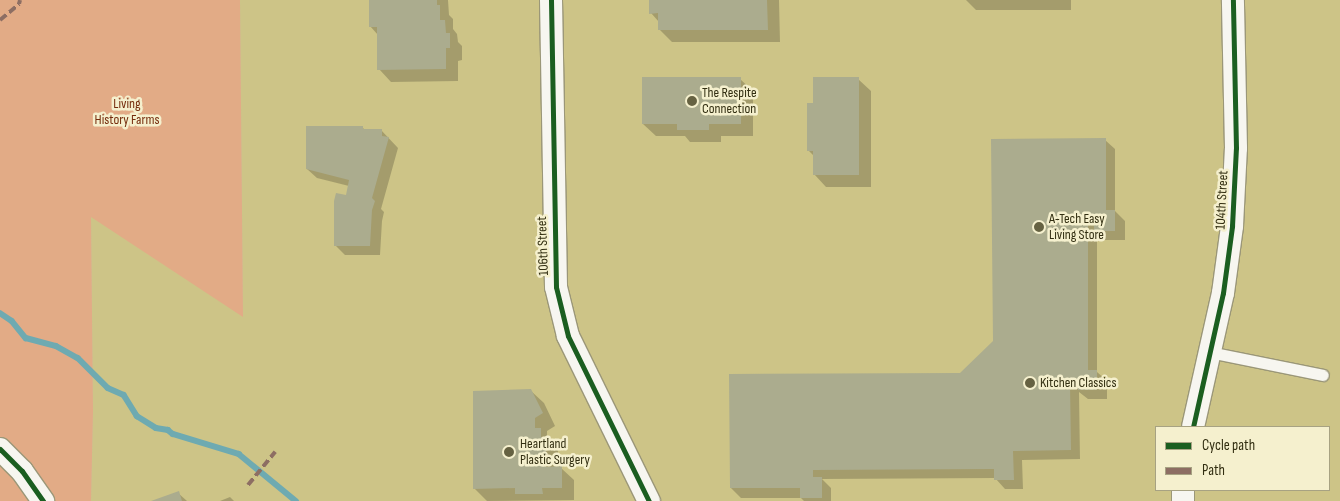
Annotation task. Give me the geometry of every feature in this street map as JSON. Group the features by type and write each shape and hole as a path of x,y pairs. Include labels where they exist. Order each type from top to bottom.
{"street":[{"name":"106th Street","path":"551,0 556,287 568,336 648,501"},
{"name":"104th Street","path":"1193,426 1226,275 1232,226 1236,148 1233,0"},
{"path":"0,449 22,471 42,501"}],"lane":[{"path":"1209,352 1323,375"}],"shaded area":[{"path":"240,0 1340,0 1340,501 91,501 93,411 91,216 243,316"}],"green space":[{"name":"Living History Farms","path":"0,0 240,0 243,317 91,217 93,411 91,501 0,501"}],"building":[{"path":"369,0 437,0 437,5 440,5 440,20 445,20 446,33 450,33 450,48 446,48 446,69 377,70 377,27 369,27"},
{"path":"649,0 767,0 768,30 658,30 658,13 649,14"},
{"name":"The Respite Connection","path":"642,77 741,77 741,124 709,124 709,130 677,130 677,124 642,124"},
{"path":"813,77 859,77 859,175 813,175 813,151 807,151 807,103 813,103"},
{"path":"306,126 363,126 363,129 382,129 382,136 389,137 372,198 375,201 372,210 370,246 334,246 334,201 336,193 346,195 349,180 306,169"},
{"path":"1106,138 1106,210 1115,210 1115,231 1094,231 1094,222 1088,222 1088,370 1097,370 1097,390 1078,390 1078,383 1070,383 1071,450 1013,451 1014,480 994,480 994,469 813,470 813,477 822,477 822,498 800,498 800,488 730,488 729,374 960,373 993,341 991,139"},
{"name":"Heartland Plastic Surgery","path":"531,389 543,413 535,418 535,428 541,428 541,437 546,437 546,467 562,466 562,488 542,488 543,494 515,494 515,488 473,489 473,391"},
{"path":"179,491 182,501 151,501"}],"waterway":[{"path":"0,313 12,321 26,338 56,346 78,358 108,388 124,395 137,416 156,428 168,430 173,434 239,454 296,501"}],"marked path":[{"path":"0,20 19,4 20,0"},
{"path":"248,485 275,452"}],"cycle path":[{"path":"551,0 556,287 568,336 649,501"},
{"path":"1193,426 1223,293 1232,226 1236,148 1233,0"},
{"path":"0,449 22,471 43,501"}],"place":[{"name":"The Respite Connection","path":"692,101"},
{"name":"A-Tech Easy Living Store","path":"1039,227"},
{"name":"Kitchen Classics","path":"1030,383"},
{"name":"Heartland Plastic Surgery","path":"509,452"}]}
